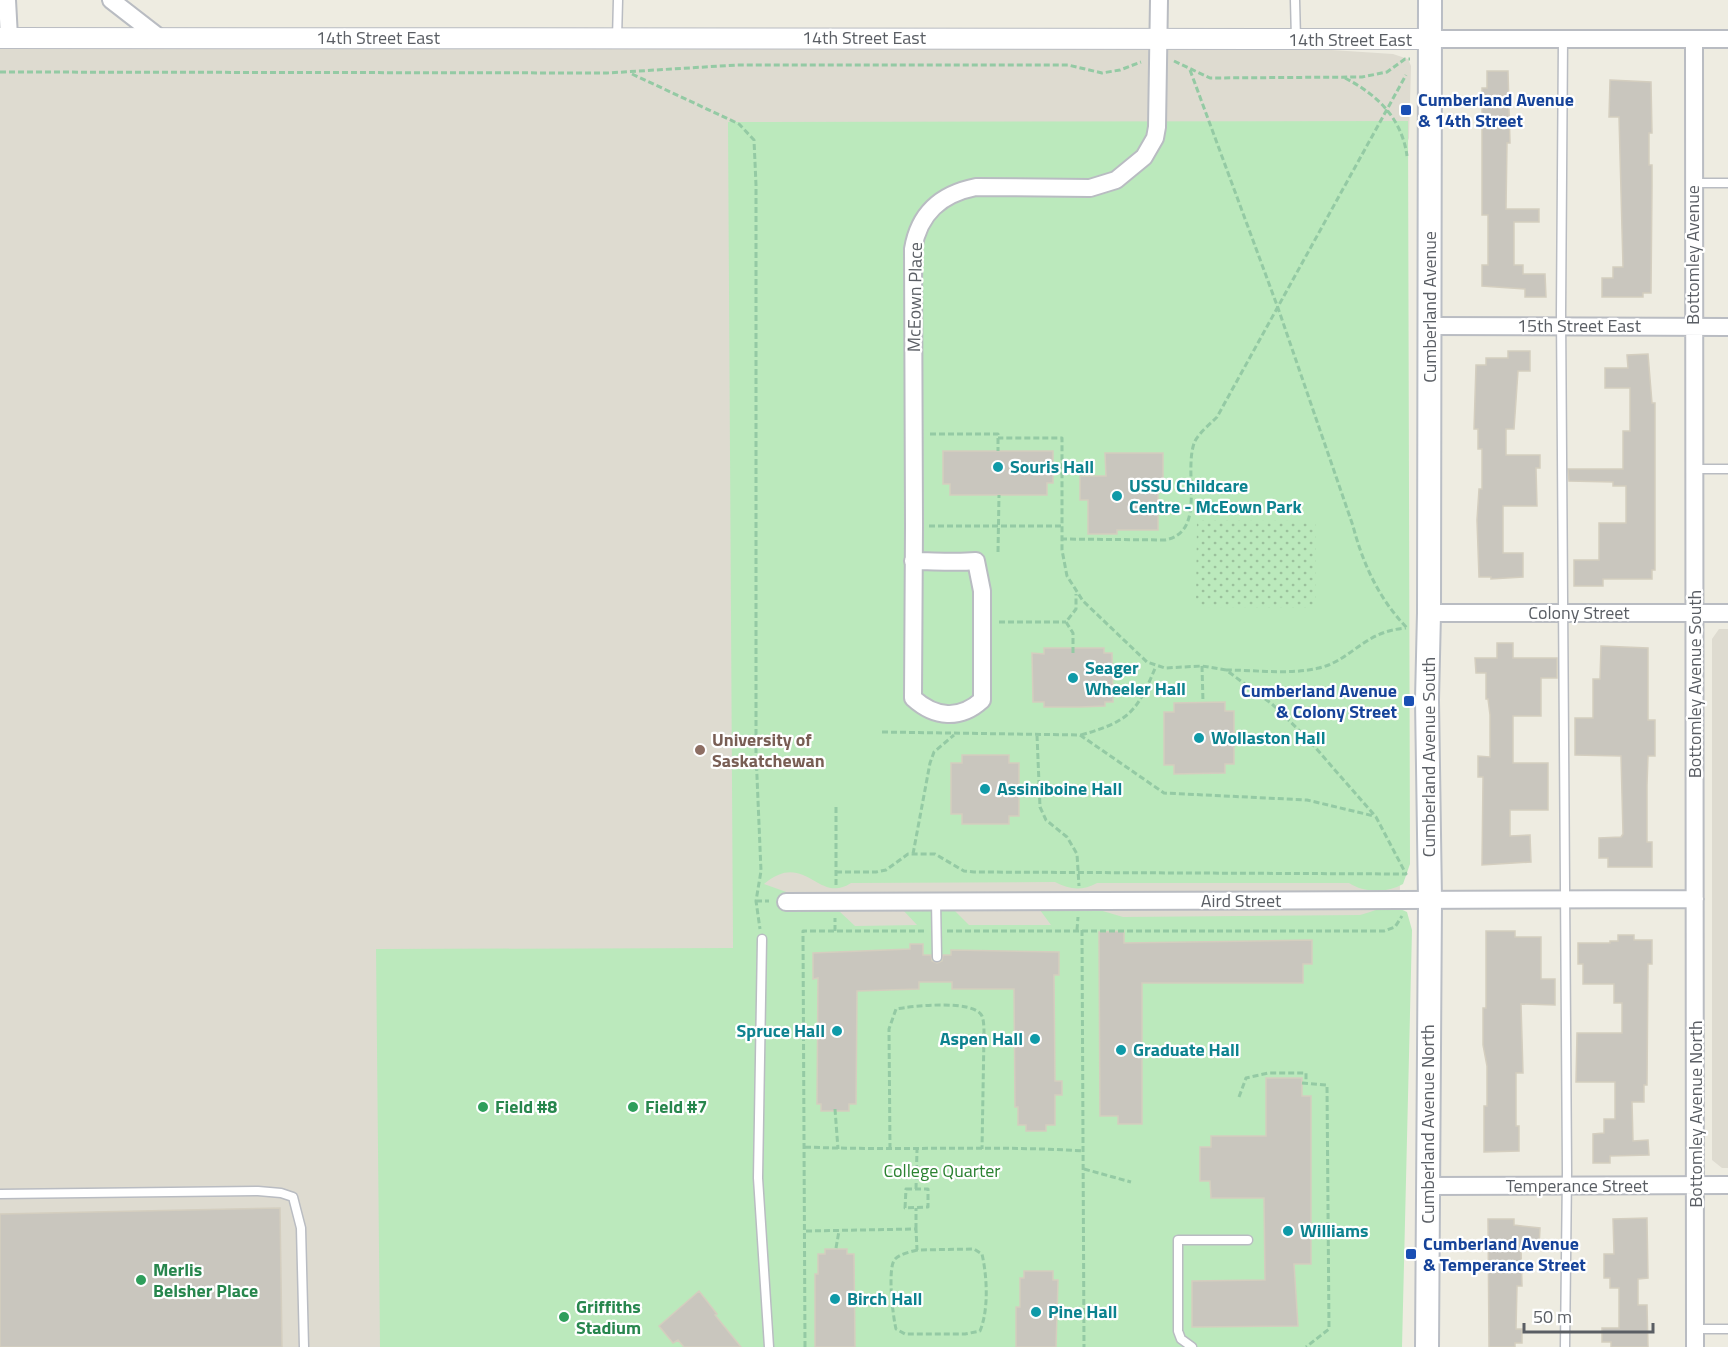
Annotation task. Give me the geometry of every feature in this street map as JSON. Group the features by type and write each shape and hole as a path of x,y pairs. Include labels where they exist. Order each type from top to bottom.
{"main road":[{"name":"Cumberland Avenue","path":"1422,623 1430,326 1430,0"},
{"name":"Cumberland Avenue South","path":"1422,623 1430,900"},
{"name":"Cumberland Avenue North","path":"1427,1347 1426,1186 1430,900"}],"street":[{"path":"4,37 7,0"},
{"path":"111,0 160,38"},
{"name":"McEown Place","path":"913,561 949,561 962,564 976,561 982,591 982,700 974,707 956,714 936,713 913,698 913,561 914,525 913,249 924,216 941,200 963,190 976,187 1090,188 1103,185 1127,173 1144,157 1155,138 1149,39 1159,0"},
{"name":"14th Street East","path":"4,37 1296,40 1430,49 1563,39 1728,39"},
{"name":"Bottomley Avenue","path":"1693,469 1694,40"},
{"name":"15th Street East","path":"1430,326 1728,327"},
{"name":"Bottomley Avenue South","path":"1693,469 1695,899"},
{"name":"Colony Street","path":"1422,623 1564,613 1728,613"},
{"name":"Aird Street","path":"786,902 1078,899 1695,899"},
{"name":"Bottomley Avenue North","path":"1695,899 1695,1329"},
{"name":"Temperance Street","path":"1426,1186 1728,1185"},
{"path":"1695,1329 1695,1347"}],"lane":[{"path":"617,39 618,0"},
{"path":"1295,0 1296,40"},
{"path":"1563,39 1565,1347"},
{"path":"1693,183 1728,183"},
{"path":"1693,469 1728,469"},
{"path":"936,901 937,957"},
{"path":"762,939 758,1178 769,1347"},
{"path":"0,1194 258,1191 281,1193 293,1197 301,1228 304,1347"},
{"path":"1192,1347 1180,1339 1178,1331 1178,1240 1248,1240"},
{"path":"1695,1329 1728,1329"}],"path":[{"path":"0,72 629,73 737,65 1068,65 1102,73 1120,70 1142,62 1149,39"},
{"path":"1177,61 1190,70 1210,78 1344,77 1387,72 1405,59 1430,49"},
{"path":"1190,70 1278,308 1353,526 1362,560 1393,614 1422,623"},
{"path":"629,73 739,124 754,141 756,185 756,753 761,871 756,901 762,939"},
{"path":"1061,539 1165,540 1176,538 1184,532 1189,520 1194,443 1217,417 1406,75"},
{"path":"1344,77 1358,84 1387,110 1402,129 1407,156"},
{"path":"913,434 998,434 998,452"},
{"path":"998,438 1062,438 1061,539 1067,576 1076,593 1110,629 1147,662 1156,666 1180,670 1202,666 1226,670 1321,668 1378,633 1422,623"},
{"path":"998,552 999,495"},
{"path":"914,525 1062,526"},
{"path":"1066,622 1076,609 1076,593"},
{"path":"982,622 1066,622"},
{"path":"1066,622 1073,633 1073,653"},
{"path":"882,732 1080,735 1111,727 1127,717 1144,694 1156,666"},
{"path":"1202,666 1203,702"},
{"path":"836,872 886,870 900,857 913,854 935,854 964,871 974,872 1406,874 1376,817 1307,738 1272,704 1226,670"},
{"path":"913,854 930,763 934,752 955,734"},
{"path":"1037,735 1040,807 1046,820 1073,845 1077,854 1080,873 1077,930"},
{"path":"1080,735 1164,793 1307,800 1376,817"},
{"path":"835,931 836,804"},
{"path":"805,1347 803,931 1384,931 1395,927 1402,915"},
{"path":"1082,930 1084,1347"},
{"path":"890,1149 889,1029 896,1009 964,1006 975,1009 982,1016 984,1035 982,1149"},
{"path":"1239,1097 1246,1078 1268,1073 1306,1073 1304,1083 1328,1085 1329,1329 1306,1347"},
{"path":"835,1109 838,1149"},
{"path":"805,1148 917,1150 1042,1148 1084,1151"},
{"path":"916,1189 917,1150"},
{"path":"1084,1169 1131,1182"},
{"path":"906,1189 928,1189 928,1208 916,1208 905,1208 906,1189"},
{"path":"916,1208 917,1250"},
{"path":"806,1231 916,1229"},
{"path":"836,1248 839,1231"},
{"path":"974,1249 982,1254 985,1266 985,1320 980,1331 965,1334 905,1334 896,1329 893,1316 893,1261 917,1250 974,1249"}],"shaded area":[{"name":"University of Saskatchewan","path":"0,38 1178,40 1393,54 1408,59 1411,66 1409,138 1403,154 1398,1347 0,1347"},
{"path":"1719,629 1728,629 1728,1168 1722,1168 1712,1160 1712,639"}],"green space":[{"name":"College Quarter","path":"1408,121 1410,864 1403,884 1376,891 1362,889 1349,883 1097,883 1076,888 1055,882 851,883 839,888 829,888 801,874 790,872 778,875 764,884 839,911 855,926 917,925 903,910 954,910 969,925 1051,925 1040,910 1096,909 1123,917 1360,915 1388,907 1407,912 1412,930 1402,1347 380,1347 376,949 733,948 728,122"},
{"path":"1197,520 1316,521 1316,608 1196,607"}],"building":[{"path":"1487,71 1508,71 1510,143 1507,143 1506,209 1539,209 1539,222 1514,222 1514,265 1523,265 1523,274 1545,274 1546,297 1525,297 1525,289 1482,286 1482,265 1488,265 1488,215 1482,215 1482,88 1487,88"},
{"path":"1610,80 1651,82 1652,133 1649,133 1649,165 1652,165 1651,293 1643,293 1643,297 1602,297 1602,278 1613,278 1613,267 1623,267 1619,117 1609,117"},
{"path":"1508,351 1530,351 1530,371 1518,371 1514,429 1506,429 1506,455 1540,455 1540,468 1536,468 1537,506 1503,506 1503,553 1523,553 1523,577 1491,579 1491,577 1479,577 1477,520 1479,489 1482,489 1482,449 1478,449 1478,429 1474,429 1476,365 1486,365 1486,358 1508,358"},
{"path":"1648,354 1652,403 1655,403 1655,570 1652,570 1652,579 1603,579 1603,586 1574,586 1574,560 1599,560 1599,523 1626,523 1626,486 1613,486 1613,482 1569,481 1568,469 1623,469 1623,431 1630,431 1630,388 1605,388 1605,368 1628,368 1627,355"},
{"name":"Souris Hall","path":"943,451 1053,451 1053,483 1047,483 1047,495 950,495 950,484 943,484"},
{"name":"USSU Childcare Centre - McEown Park","path":"1105,453 1163,453 1163,492 1158,492 1158,530 1117,530 1117,534 1088,534 1088,500 1080,500 1080,476 1106,476"},
{"path":"1497,643 1513,643 1513,658 1557,658 1557,678 1541,678 1541,716 1513,716 1513,763 1548,763 1548,810 1510,810 1510,836 1530,835 1531,862 1482,865 1483,777 1478,777 1478,756 1490,757 1490,715 1488,699 1486,699 1486,673 1476,673 1475,658 1497,658"},
{"path":"1601,646 1648,648 1648,720 1655,720 1655,756 1648,756 1647,785 1647,842 1652,842 1652,867 1608,867 1608,858 1599,858 1599,838 1621,837 1623,834 1621,756 1575,755 1575,718 1593,718 1593,679 1600,679"},
{"name":"Seager Wheeler Hall","path":"1044,648 1104,648 1104,653 1112,653 1113,702 1105,702 1105,706 1044,707 1044,702 1033,702 1032,653 1044,654"},
{"name":"Wollaston Hall","path":"1225,702 1225,711 1234,711 1234,764 1225,764 1225,773 1174,774 1174,765 1164,765 1164,712 1174,712 1174,703"},
{"name":"Assiniboine Hall","path":"962,755 1009,755 1009,763 1019,763 1019,816 1009,816 1009,824 962,824 962,814 951,814 951,763 962,763"},
{"name":"Graduate Hall","path":"1124,931 1124,943 1312,940 1312,964 1303,964 1303,983 1142,983 1142,1124 1118,1124 1118,1116 1100,1116 1099,932"},
{"path":"1486,931 1515,931 1515,937 1541,937 1541,979 1555,979 1555,1005 1521,1004 1523,1073 1516,1073 1516,1126 1519,1126 1519,1151 1484,1152 1484,1106 1487,1106 1487,1066 1483,1045 1483,1008 1486,1008"},
{"path":"1618,935 1634,935 1634,940 1652,940 1652,964 1648,964 1647,1085 1644,1085 1644,1102 1632,1102 1633,1141 1648,1140 1649,1155 1610,1156 1610,1163 1593,1163 1593,1134 1604,1133 1604,1119 1615,1119 1615,1082 1576,1082 1577,1033 1622,1033 1622,1003 1614,1003 1614,984 1583,984 1583,964 1578,964 1578,943 1610,943 1610,941 1618,941"},
{"path":"910,944 923,944 923,955 931,955 932,961 937,963 942,961 943,955 951,955 951,950 1059,952 1059,975 1054,975 1055,1081 1062,1081 1062,1095 1055,1095 1055,1125 1046,1125 1046,1131 1026,1131 1026,1125 1018,1125 1018,1107 1015,1107 1014,989 952,989 952,982 919,982 919,989 857,991 856,1104 849,1104 849,1111 821,1111 821,1104 817,1104 818,978 813,979 813,953 910,949"},
{"name":"Williams","path":"1266,1078 1302,1078 1302,1096 1311,1096 1311,1264 1294,1264 1298,1326 1192,1327 1192,1281 1265,1280 1264,1198 1211,1198 1210,1181 1200,1181 1200,1147 1211,1147 1211,1136 1266,1136"},
{"name":"Merlis Belsher Place","path":"280,1208 282,1347 0,1347 0,1214"},
{"path":"1647,1218 1648,1278 1638,1279 1638,1305 1647,1305 1648,1347 1611,1347 1611,1342 1602,1342 1602,1328 1619,1328 1619,1288 1610,1288 1610,1278 1604,1278 1604,1254 1614,1254 1613,1219"},
{"path":"1488,1219 1514,1219 1514,1225 1540,1228 1539,1248 1521,1248 1522,1286 1517,1286 1516,1329 1522,1329 1522,1343 1515,1343 1515,1347 1489,1347"},
{"name":"Birch Hall","path":"825,1249 847,1249 847,1254 854,1254 855,1347 815,1347 815,1274 818,1274 818,1254 825,1254"},
{"name":"Pine Hall","path":"1024,1271 1053,1271 1053,1280 1058,1280 1056,1347 1016,1347 1016,1307 1020,1307 1020,1278 1024,1278"},
{"path":"699,1291 741,1347 684,1347 678,1340 673,1343 659,1326"}],"place":[{"name":"Cumberland Avenue & 14th Street","path":"1406,110"},
{"name":"Souris Hall","path":"998,467"},
{"name":"USSU Childcare Centre - McEown Park","path":"1117,496"},
{"name":"Seager Wheeler Hall","path":"1073,678"},
{"name":"Cumberland Avenue & Colony Street","path":"1409,701"},
{"name":"Wollaston Hall","path":"1199,738"},
{"name":"University of Saskatchewan","path":"700,750"},
{"name":"Assiniboine Hall","path":"985,789"},
{"name":"Spruce Hall","path":"837,1031"},
{"name":"Aspen Hall","path":"1035,1039"},
{"name":"Graduate Hall","path":"1121,1050"},
{"name":"Field #8","path":"483,1107"},
{"name":"Field #7","path":"633,1107"},
{"name":"Williams","path":"1288,1231"},
{"name":"Cumberland Avenue & Temperance Street","path":"1411,1254"},
{"name":"Merlis Belsher Place","path":"141,1280"},
{"name":"Birch Hall","path":"835,1299"},
{"name":"Pine Hall","path":"1036,1312"},
{"name":"Griffiths Stadium","path":"564,1317"}]}
